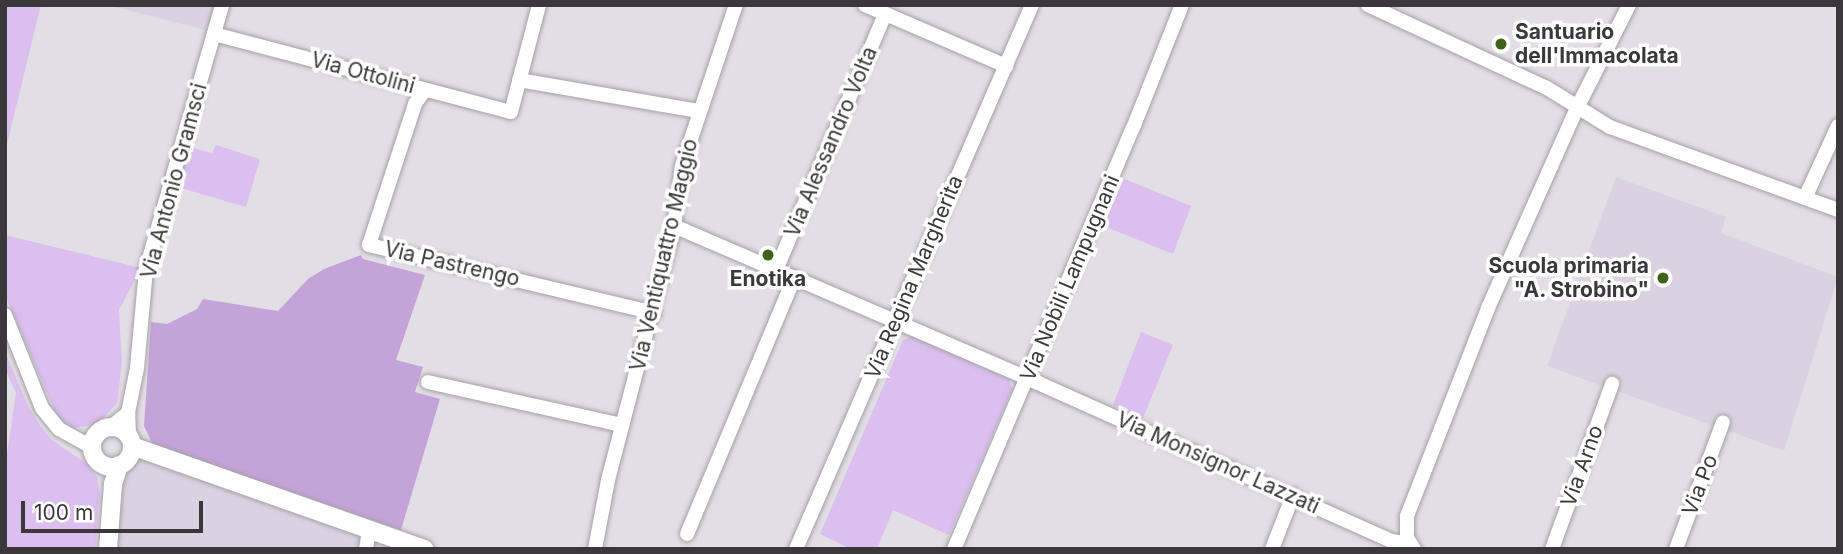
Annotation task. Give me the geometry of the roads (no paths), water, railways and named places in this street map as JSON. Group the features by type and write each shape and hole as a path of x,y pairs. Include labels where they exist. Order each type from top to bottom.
{"street":[{"name":"Via Antonio Gramsci","path":"108,549 113,484 127,454 128,413 137,368 146,269 222,5"},
{"path":"539,5 519,80 698,111"},
{"name":"Via Ventiquattro Maggio","path":"595,549 607,480 654,313 674,226 682,166 698,111 736,5"},
{"path":"865,5 1006,66"},
{"name":"Via Regina Margherita","path":"796,549 1032,5"},
{"name":"Via Nobili Lampugnani","path":"954,549 1182,5"},
{"path":"1368,5 1397,11 1547,88 1610,127 1838,210"},
{"path":"1412,547 1405,528 1408,516 1488,308 1578,106 1629,5"},
{"name":"Via Alessandro Volta","path":"776,270 885,14"},
{"name":"Via Ottolini","path":"215,34 511,113 519,80"},
{"name":"Via Pastrengo","path":"425,90 415,104 369,244 654,313"},
{"path":"1805,198 1838,126"},
{"name":"Via Monsignor Lazzati","path":"674,226 1027,378 1391,541 1412,547"},
{"path":"687,534 794,278"},
{"path":"5,315 42,408 59,429 75,438 93,442 102,429 112,426 128,413"},
{"path":"428,382 622,425"},
{"name":"Via Arno","path":"1552,549 1612,384"},
{"name":"Via Po","path":"1676,549 1723,422"},
{"path":"112,426 122,429 127,454 424,549"},
{"name":"Via Antonio Gramsci","path":"93,442 95,457 127,454"},
{"path":"1272,549 1293,495"},
{"path":"366,549 369,530"}],"place":[{"name":"Santuario dell'Immacolata","path":"1501,44"},
{"name":"Enotika","path":"768,255"},
{"name":"Scuola primaria \"A. Strobino\"","path":"1663,278"}]}
